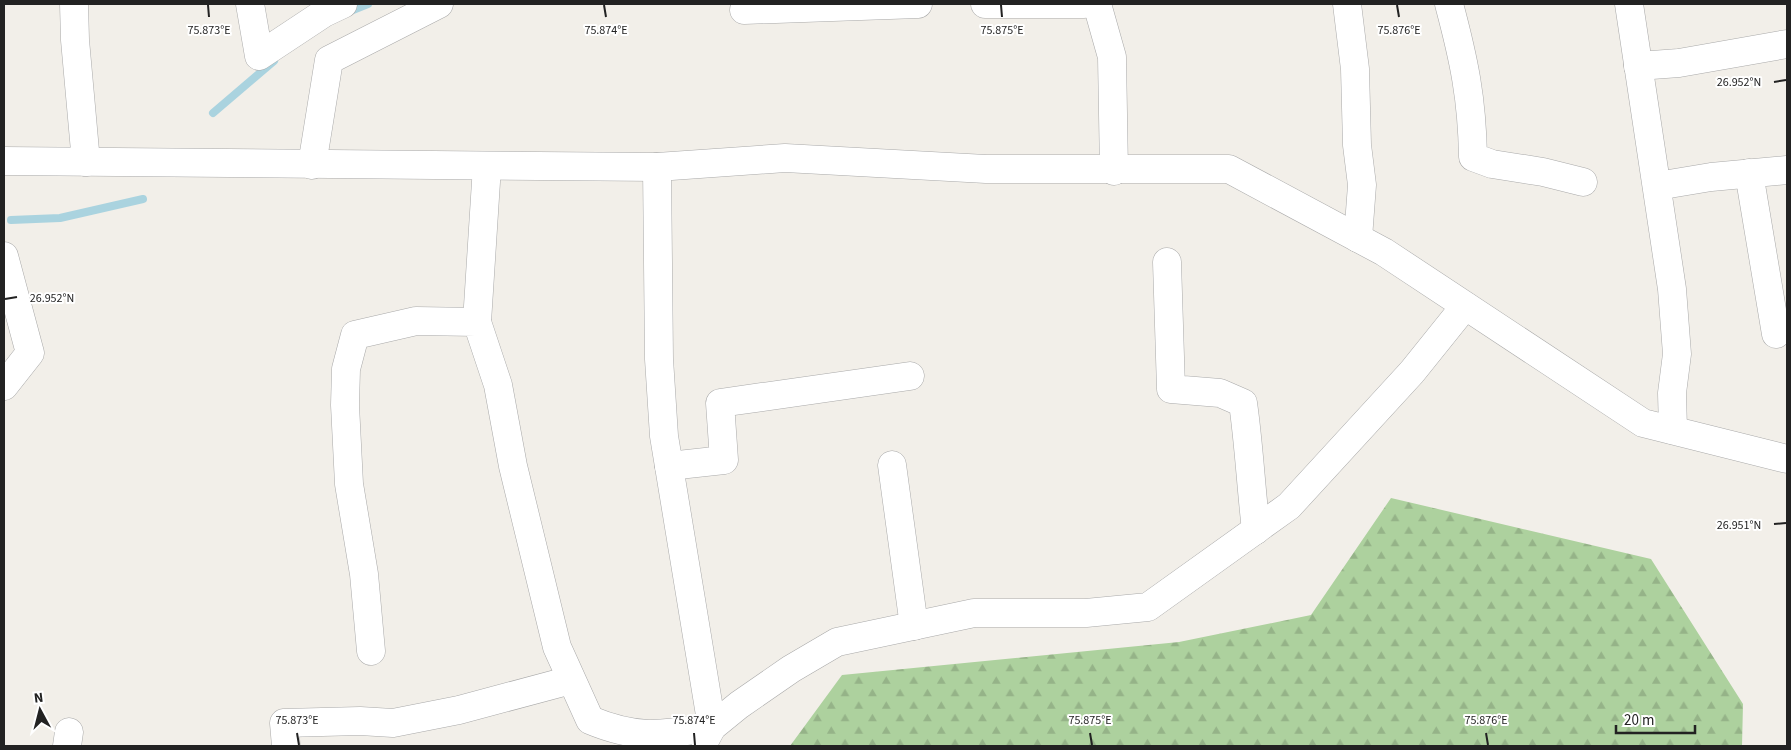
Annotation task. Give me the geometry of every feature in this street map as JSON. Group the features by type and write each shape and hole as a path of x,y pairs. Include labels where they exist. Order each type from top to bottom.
{"street":[{"path":"74,4 74,40 86,162"},
{"path":"250,4 259,56 324,13 343,4"},
{"path":"312,165 329,60 439,4"},
{"path":"744,10 821,5 918,4"},
{"path":"985,4 1084,4"},
{"path":"1097,4 1112,57 1114,171"},
{"path":"1347,4 1355,69 1357,145 1362,185 1358,238"},
{"path":"1448,4 1462,51 1469,86 1472,112 1472,157 1492,164 1543,172 1583,182"},
{"path":"1629,4 1672,289 1677,354 1672,393 1673,430"},
{"path":"1638,66 1678,62 1787,44"},
{"path":"4,161 657,167 785,158 986,169 1114,171 1229,169 1384,252 1643,423 1787,459"},
{"path":"487,166 477,322 498,385 513,466 530,530 539,580 557,647 590,720 617,731 660,736 707,737 791,669 837,642 974,613 1086,613 1148,607 1289,506 1412,372 1465,306"},
{"path":"657,167 659,359 664,436 707,737"},
{"path":"1657,186 1749,173 1787,170"},
{"path":"1749,173 1776,334"},
{"path":"4,256 30,354 4,386"},
{"path":"1168,262 1171,389 1220,393 1243,403 1250,450 1251,492 1256,530"},
{"path":"371,651 364,574 350,484 344,405 346,369 355,335 416,321 477,322"},
{"path":"669,466 724,460 720,403 910,376"},
{"path":"892,465 914,626"},
{"path":"286,746 284,724 360,721 393,723 458,710 571,680"}],"green space":[{"path":"1391,498 1651,559 1743,704 1742,746 790,746 842,675 1179,642 1311,615"}],"waterway":[{"path":"348,12 368,4"},
{"path":"213,113 274,61"},
{"path":"11,220 60,218 143,199"}]}
